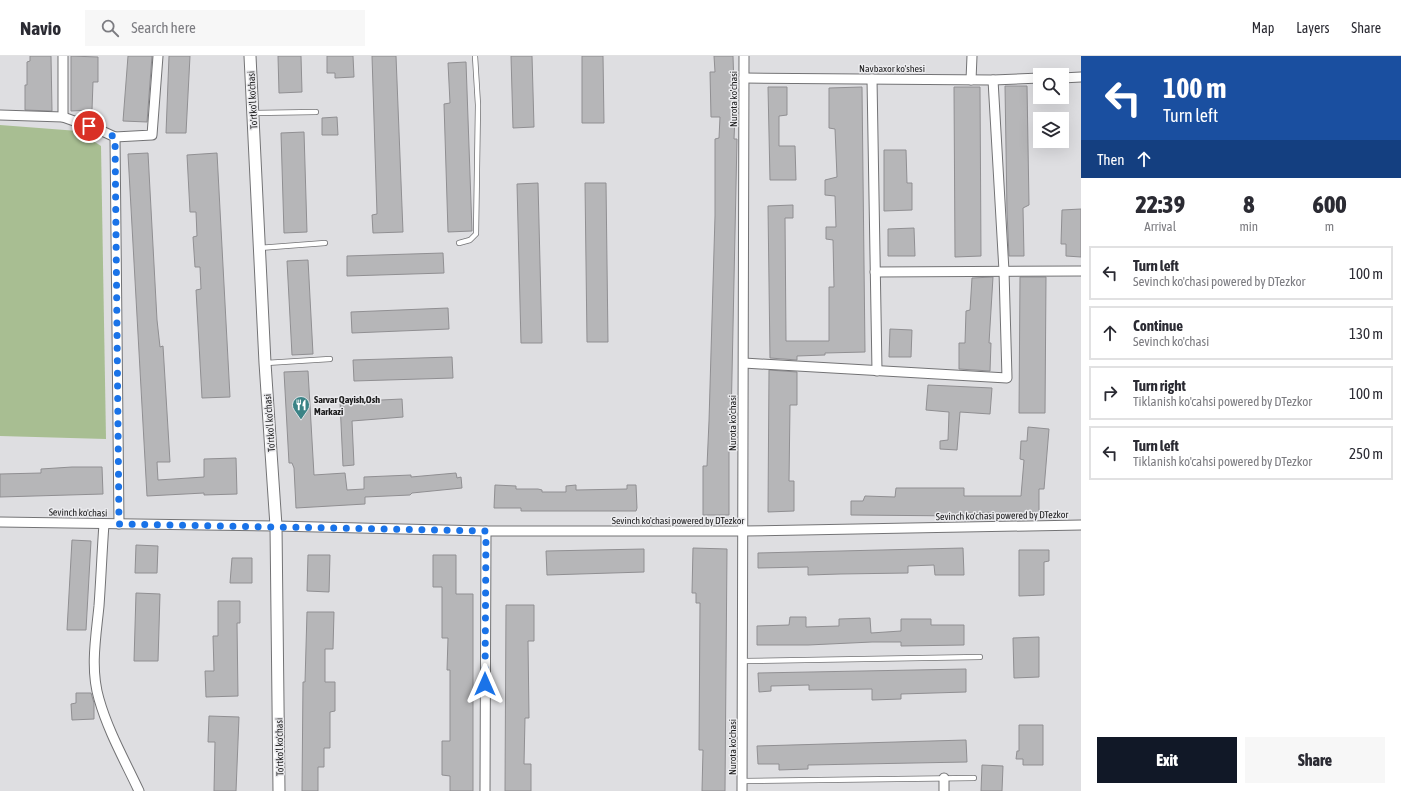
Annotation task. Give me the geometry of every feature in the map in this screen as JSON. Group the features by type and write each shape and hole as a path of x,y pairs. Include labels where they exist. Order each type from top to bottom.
{"street":[{"path":"63,56 63,117"},
{"path":"0,115 63,117 115,137 152,135 158,56"},
{"name":"To'rtko'l ko'chasi","path":"250,56 265,363 276,526 279,791"},
{"name":"Nurota ko'chasi","path":"742,786 744,56"},
{"path":"971,80 972,56"},
{"path":"1069,78 1081,77"},
{"name":"Navbaxor ko'shesi","path":"744,78 971,80 1033,78"},
{"path":"872,79 877,371"},
{"path":"744,363 1007,378 1004,271 993,80"},
{"path":"115,137 119,524"},
{"path":"875,272 1081,271"},
{"name":"Sevinch ko'chasi","path":"0,522 276,526"},
{"path":"104,524 99,605 94,650 96,680 99,698 113,735 139,791"},
{"name":"Sevinch ko'chasi powered by DTezkor","path":"276,526 486,531 743,531 1081,525"},
{"path":"485,791 486,531"},
{"path":"944,778 944,791"}],"lane":[{"path":"460,243 470,240 476,234 478,105 475,56"},
{"path":"252,113 316,112"},
{"path":"259,248 325,243"},
{"path":"265,363 330,359"},
{"path":"743,661 980,657"},
{"path":"742,786 974,778"}],"green space":[{"path":"0,125 78,131 101,146 106,439 0,436"}],"building":[{"path":"30,56 51,56 52,111 25,110 27,62 30,61"},
{"path":"71,56 98,57 98,82 93,82 92,110 71,111"},
{"path":"128,56 152,56 147,122 123,121"},
{"path":"169,56 190,56 186,133 166,133"},
{"path":"278,56 301,56 302,92 279,93"},
{"path":"327,56 353,56 354,77 335,78 335,73 327,73"},
{"path":"372,56 396,56 403,232 373,233 372,215 377,214"},
{"path":"511,56 532,56 534,127 513,128"},
{"path":"582,56 603,56 604,123 582,123"},
{"path":"714,56 733,56 735,117 734,139 737,139 731,422 729,452 729,515 703,515 703,466 707,466 709,421 715,216 715,139 719,138 720,117 711,117 710,72 715,72"},
{"path":"466,62 472,231 448,232 444,104 450,103 448,63"},
{"path":"1005,86 1027,86 1029,205 1023,208 1024,256 1009,256"},
{"path":"768,87 787,87 787,115 779,116 779,146 795,146 796,180 770,180"},
{"path":"862,87 865,352 825,353 825,355 797,356 797,360 770,358 768,206 793,205 793,218 785,218 786,341 829,341 829,287 834,287 833,240 826,239 826,227 836,227 835,196 825,195 825,180 837,177 835,129 829,128 829,88"},
{"path":"954,87 980,87 981,256 955,257"},
{"path":"337,117 338,135 322,135 322,118"},
{"path":"304,132 307,232 284,233 281,133"},
{"path":"884,150 906,150 907,183 912,183 912,210 884,211"},
{"path":"148,153 157,320 160,347 163,346 170,462 157,462 158,480 204,477 204,459 236,458 237,494 204,495 204,493 147,496 128,154"},
{"path":"217,153 230,397 202,398 196,290 201,289 200,267 195,267 193,237 197,236 196,212 190,212 187,155"},
{"path":"538,183 542,343 521,343 517,184"},
{"path":"585,183 606,183 608,342 587,342"},
{"path":"1081,209 1081,257 1066,256 1066,244 1061,244 1062,210"},
{"path":"914,228 915,256 888,256 888,229"},
{"path":"443,253 444,273 347,276 347,256"},
{"path":"308,260 313,354 292,355 287,261"},
{"path":"993,277 989,343 991,343 990,371 959,369 959,343 965,343 966,311 970,310 972,278"},
{"path":"1020,277 1046,277 1045,413 1019,413"},
{"path":"448,308 449,329 352,333 351,312"},
{"path":"890,329 912,330 911,357 889,357"},
{"path":"452,357 453,378 354,381 353,360"},
{"path":"769,370 797,372 797,405 790,405 789,481 794,481 794,511 768,512"},
{"path":"308,371 314,475 345,473 347,490 364,489 364,477 411,475 411,477 456,473 457,478 461,477 462,488 412,493 410,495 365,497 365,504 296,508 294,468 292,463 289,463 284,372"},
{"path":"928,385 992,388 990,414 960,412 957,450 940,449 940,441 948,440 949,412 926,410"},
{"path":"402,399 403,417 352,421 354,465 343,466 340,402"},
{"path":"1028,427 1049,429 1044,489 1039,489 1039,514 964,513 964,516 851,515 851,501 863,501 865,496 895,497 896,488 964,488 964,496 1021,496 1024,460 1020,459 1021,441 1027,441"},
{"path":"102,467 103,494 0,497 0,474 41,473 41,469"},
{"path":"495,485 516,486 516,489 538,489 542,490 542,492 566,492 566,486 576,485 576,490 627,489 627,485 636,485 637,508 636,511 521,511 521,508 494,508"},
{"path":"72,540 91,541 86,630 67,630"},
{"path":"136,545 158,546 157,573 135,573"},
{"path":"693,548 727,549 725,791 702,791 703,750 699,750 700,603 696,603 696,593 692,593"},
{"path":"963,548 964,575 935,575 934,565 908,566 908,573 808,575 808,567 758,568 758,553"},
{"path":"644,549 644,572 547,575 546,551"},
{"path":"1019,550 1049,550 1049,561 1044,562 1044,595 1019,596"},
{"path":"308,555 330,555 329,592 307,591"},
{"path":"433,555 456,555 456,594 473,594 473,791 450,791 450,776 442,775 442,741 450,741 450,670 447,670 448,638 442,638 442,587 433,587"},
{"path":"232,558 252,558 252,583 230,583"},
{"path":"136,593 160,594 158,661 134,661"},
{"path":"218,601 240,601 240,623 237,623 238,696 206,697 205,671 214,671 213,636 218,636"},
{"path":"506,605 534,605 534,641 528,641 529,718 525,718 524,764 531,764 531,791 505,791"},
{"path":"307,612 334,612 333,649 325,649 325,682 335,682 335,711 330,712 330,748 324,748 324,767 318,767 318,791 302,791 303,682 305,682"},
{"path":"790,617 806,617 806,627 839,626 839,619 870,618 871,633 901,631 901,619 931,619 931,625 964,625 964,645 901,646 901,642 872,642 808,645 757,645 757,626 789,625"},
{"path":"1039,637 1039,677 1014,678 1013,638"},
{"path":"966,669 966,692 901,694 901,699 872,700 872,689 809,690 809,685 771,686 771,691 759,692 758,673"},
{"path":"76,693 91,693 94,703 94,719 72,720 71,704 76,703"},
{"path":"209,716 239,717 236,791 214,791 215,742 208,742"},
{"path":"1019,725 1043,725 1043,765 1023,765 1023,759 1016,759 1017,751 1019,751"},
{"path":"966,740 967,762 808,765 808,769 779,770 779,764 758,764 757,746"},
{"path":"982,765 1003,766 1002,791 981,791"}],"place":[{"name":"Sarvar Qayish,Osh Markazi","path":"301,420"}],"route":[{"path":"89,126 115,137 119,524 486,531 485,684"}]}
